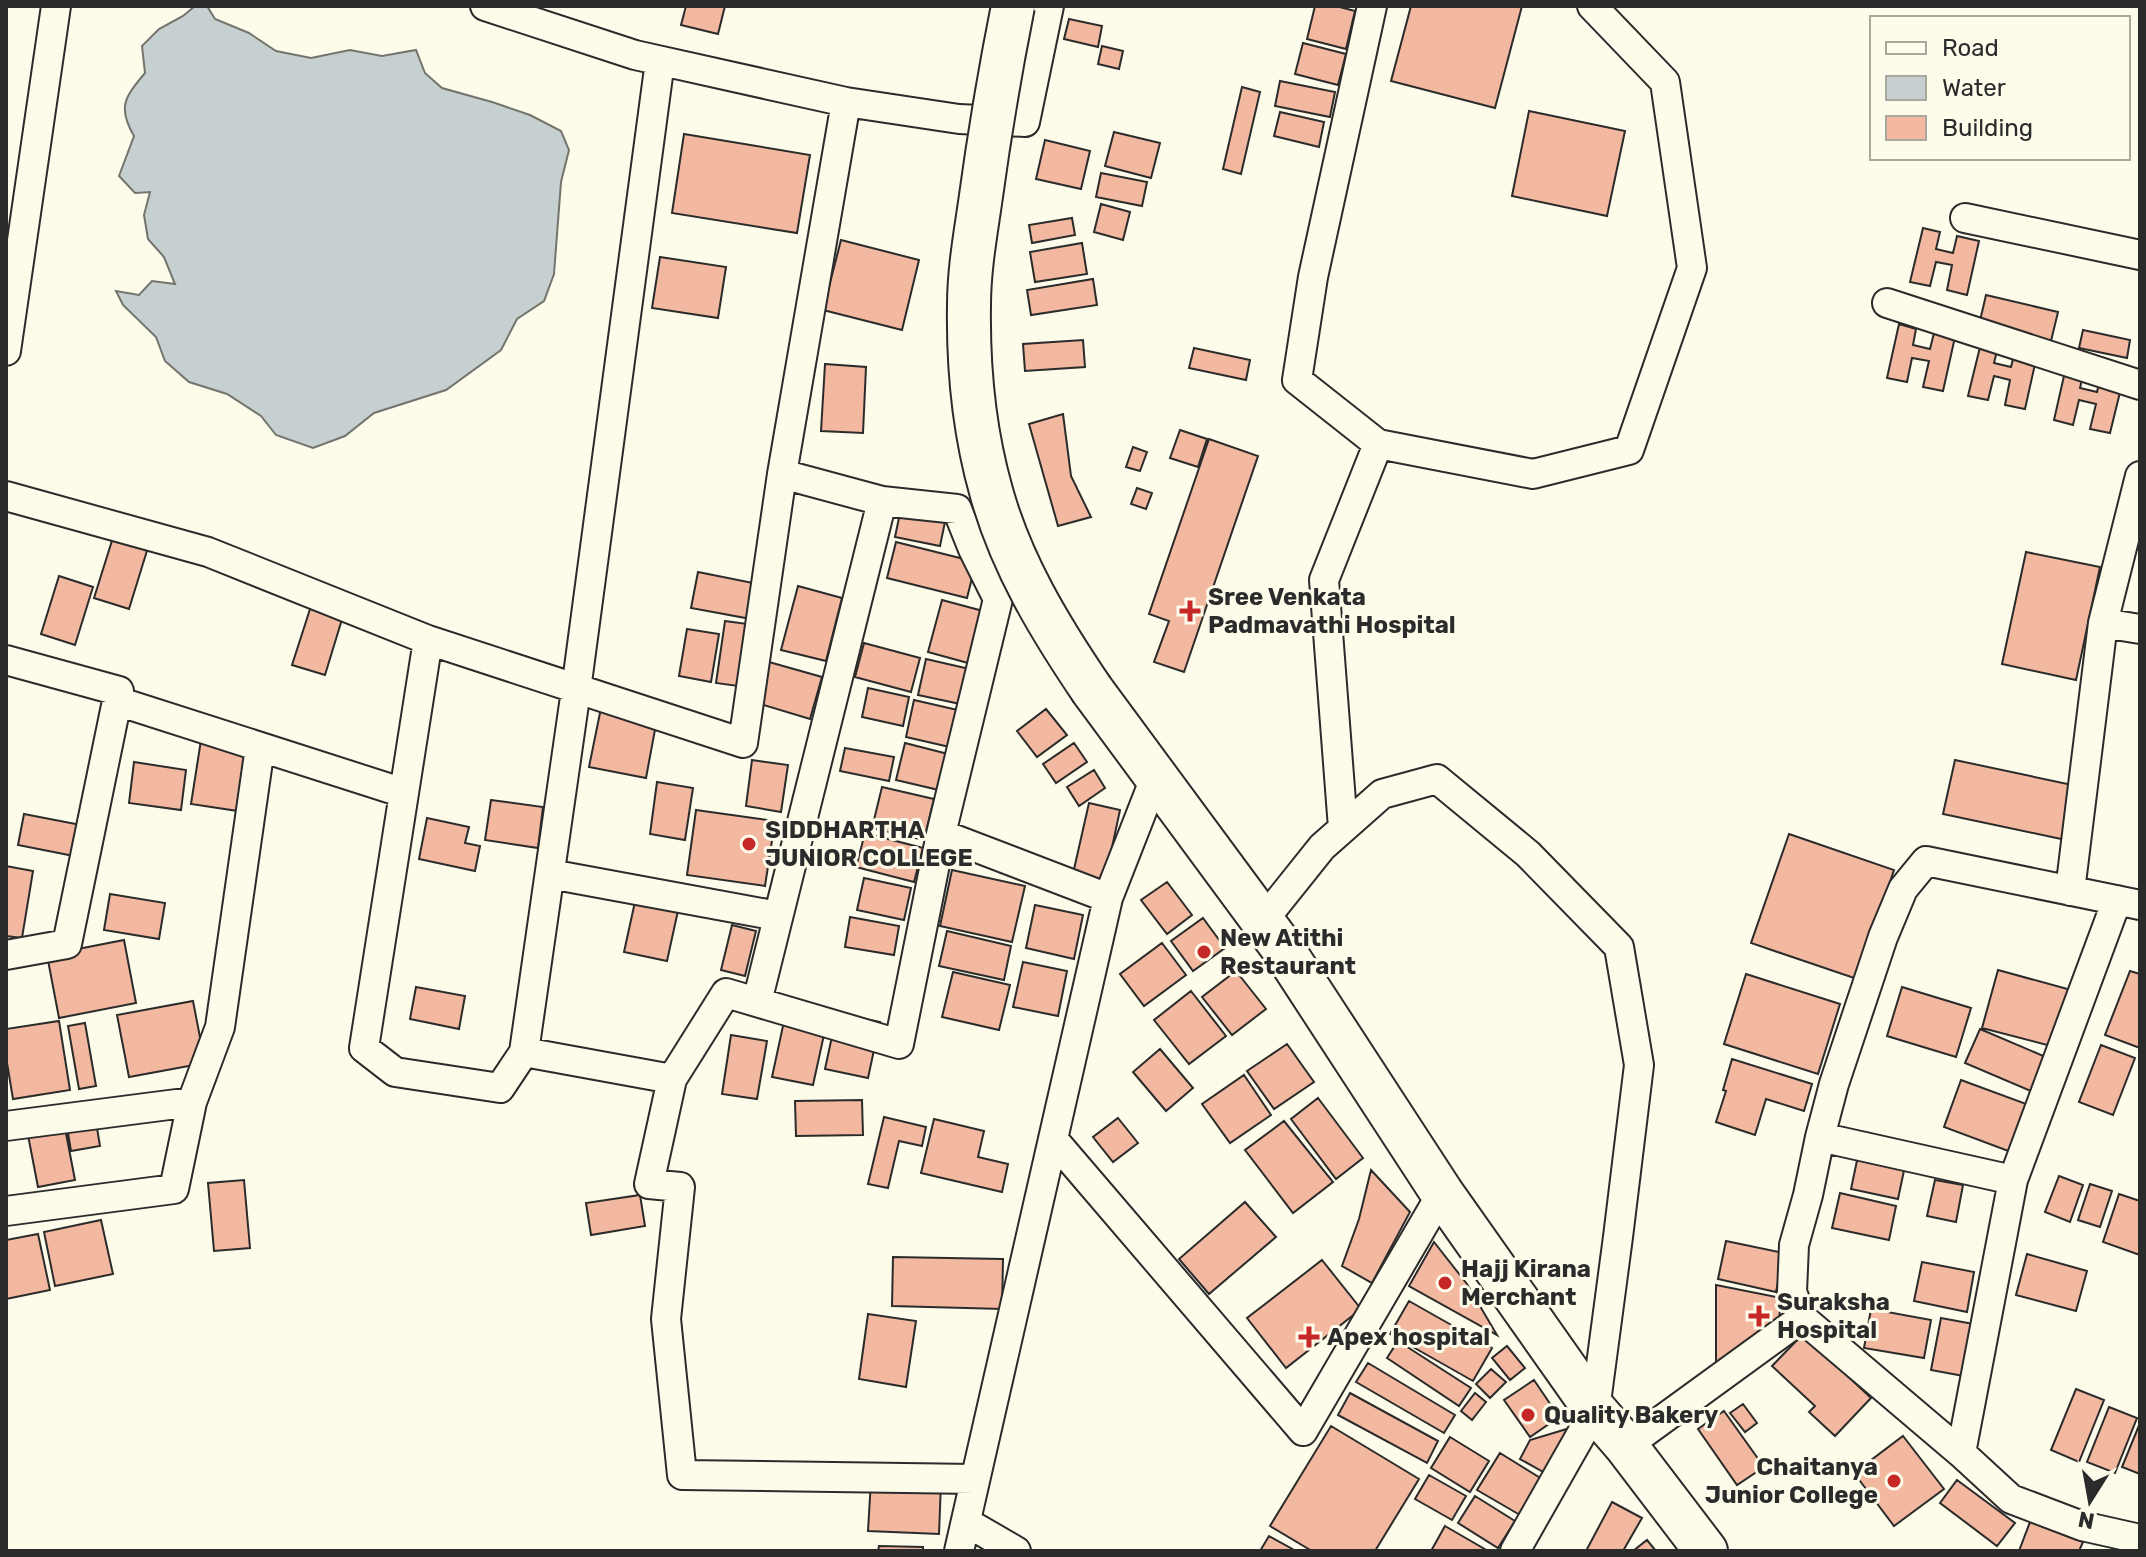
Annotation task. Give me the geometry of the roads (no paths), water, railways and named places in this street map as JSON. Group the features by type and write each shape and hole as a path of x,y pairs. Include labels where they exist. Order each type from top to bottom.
{"highway":[{"path":"1013,6 985,166 969,302 970,363 977,428 991,491 1012,551 1058,640 1092,690 1281,946 1442,1193 1595,1410 1706,1551"}],"street":[{"path":"7,333 56,6"},
{"path":"485,6 635,55 846,102 959,119 1025,122 1049,6"},
{"path":"1372,6 1313,277 1297,380 1378,444 1533,474 1629,450 1692,268 1665,82 1592,6"},
{"path":"428,640 364,1048 395,1072 500,1088 524,1052 660,61"},
{"path":"6,496 208,552 428,640 743,743 782,474 846,102"},
{"path":"1965,218 2140,255"},
{"path":"1887,303 2140,385"},
{"path":"1343,828 1324,580 1378,444"},
{"path":"782,474 882,501 957,509 998,599 941,834 899,1044 726,993 672,1079 649,1184 680,1187 666,1319 682,1475 975,1479"},
{"path":"2070,891 2103,623 2140,476"},
{"path":"757,1002 882,501"},
{"path":"2103,623 2140,629"},
{"path":"6,660 119,691 67,944 6,955"},
{"path":"117,701 404,793"},
{"path":"6,1211 174,1189 192,1102 220,1027 260,747"},
{"path":"959,1551 1108,898 1155,778"},
{"path":"1262,922 1322,847 1382,794 1437,779 1528,854 1619,947 1639,1065 1595,1410 1515,1551"},
{"path":"941,834 1108,898"},
{"path":"1961,1453 2013,1180 2129,902 1926,861 1903,889 1883,937 1834,1084 1794,1245 1792,1292 1802,1318 2011,1499 2082,1526 2140,1539"},
{"path":"550,874 778,916"},
{"path":"524,1052 672,1079"},
{"path":"6,1126 192,1102"},
{"path":"1820,1137 2013,1180"},
{"path":"1053,1139 1303,1431 1442,1193"},
{"path":"1626,1446 1802,1318"},
{"path":"966,1522 1016,1551"}],"water":[{"path":"195,6 207,6 215,19 249,33 276,51 311,58 350,50 382,56 416,50 425,73 442,88 530,115 561,131 569,150 561,182 554,274 544,301 517,319 501,350 446,390 374,413 345,436 313,448 276,435 261,416 227,394 189,382 165,361 156,337 123,305 116,291 139,295 152,281 175,284 164,257 148,239 144,215 150,192 135,193 119,176 134,136 125,110 128,96 145,73 142,46 159,29"}],"place":[{"name":"Sree Venkata Padmavathi Hospital","path":"1190,611"},
{"name":"SIDDHARTHA JUNIOR COLLEGE","path":"749,844"},
{"name":"New Atithi Restaurant","path":"1204,952"},
{"name":"Hajj Kirana Merchant","path":"1445,1283"},
{"name":"Suraksha Hospital","path":"1759,1316"},
{"name":"Apex hospital","path":"1309,1337"},
{"name":"Quality Bakery","path":"1528,1415"},
{"name":"Chaitanya Junior College","path":"1894,1481"}]}
